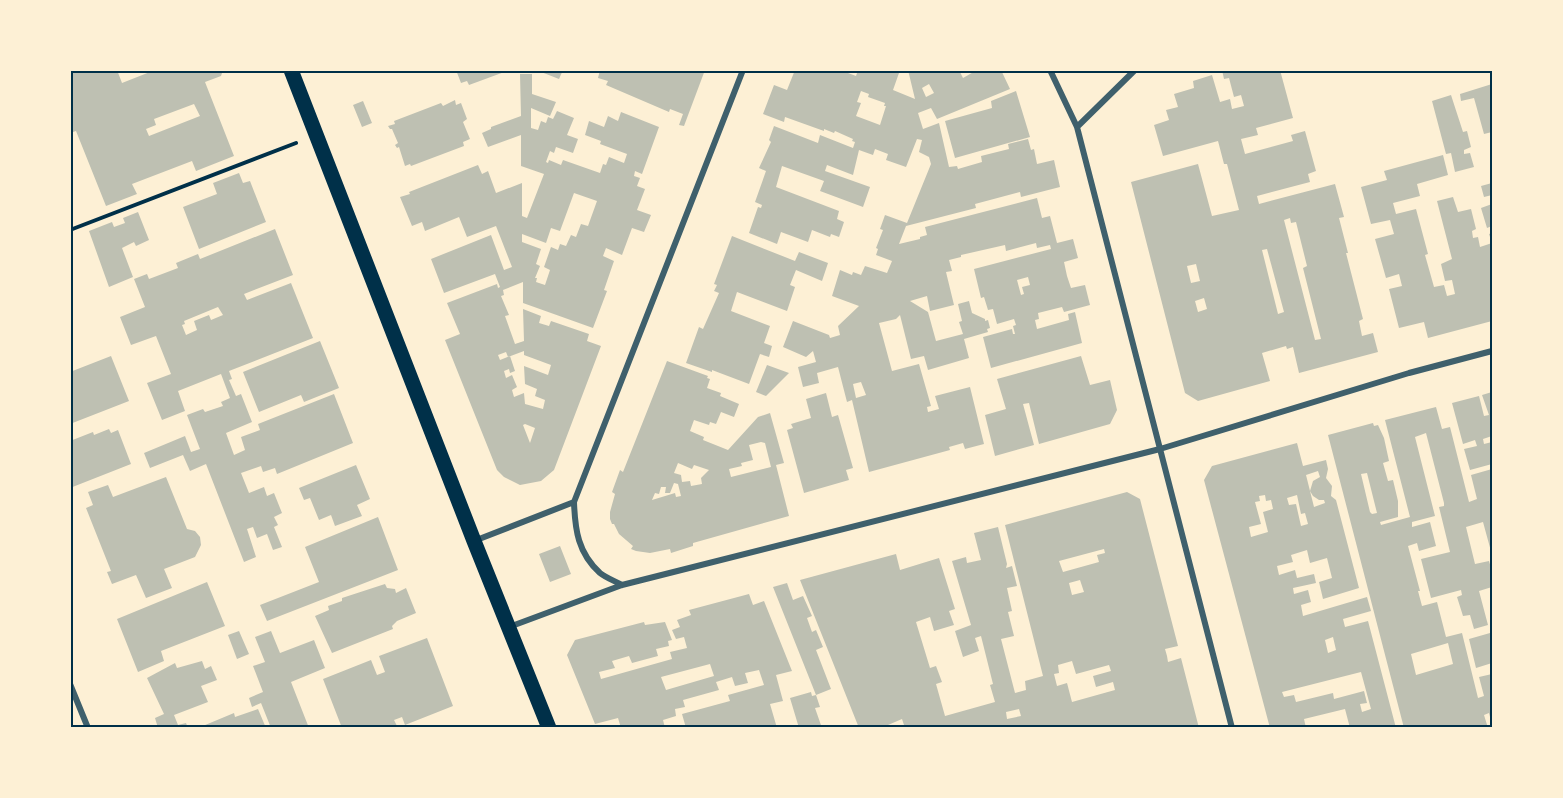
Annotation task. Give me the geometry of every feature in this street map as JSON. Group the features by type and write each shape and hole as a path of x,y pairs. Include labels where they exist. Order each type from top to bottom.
{"main road":[{"path":"291,70 549,728"}],"street":[{"path":"622,585 601,574 583,550 575,531 574,502 743,70"},
{"path":"1050,70 1077,127 1232,728"},
{"path":"1077,127 1135,70"},
{"path":"509,627 622,585 1160,449 1409,373 1492,351"},
{"path":"474,541 574,502"},
{"path":"70,684 88,728"}],"path":[{"path":"70,230 316,135"}],"building":[{"path":"70,70 117,70 122,83 155,70 223,70 221,76 205,82 234,156 196,171 192,161 132,184 137,194 106,206 76,131 70,133","holes":["194,104 200,116 149,136 146,129 156,125 154,119"]},
{"path":"456,70 507,71 469,85 467,81 461,83"},
{"path":"536,70 563,70 559,79"},
{"path":"600,70 705,70 684,126 679,125 683,114 670,109 669,112 606,85 608,81 598,78"},
{"path":"795,70 823,70 829,73 830,70 840,70 856,76 858,70 893,70 899,73 893,90 915,99 908,70 959,70 963,78 977,70 1001,70 1010,89 937,119 931,108 918,113 923,129 939,123 949,167 957,166 958,169 982,162 981,156 1009,149 1008,144 1028,139 1031,150 1034,149 1037,164 1054,160 1060,187 1021,197 1020,192 975,204 976,208 906,226 899,244 927,235 925,227 1037,198 1042,218 1050,216 1057,243 1073,239 1078,258 1064,262 1067,276 1071,288 1085,285 1090,305 1064,312 1062,307 1038,313 1039,319 1035,320 1037,329 1069,320 1068,314 1075,312 1082,343 991,368 983,337 1012,329 1015,334 1013,326 1016,325 1014,319 997,324 993,309 988,310 984,297 981,298 974,269 1051,249 1050,245 1037,248 1036,243 1006,251 1005,245 949,260 952,271 946,272 954,305 930,311 927,296 910,301 928,312 936,341 963,334 959,322 962,321 958,304 969,301 972,313 985,321 988,320 990,328 987,329 988,332 964,339 969,358 928,370 924,356 911,359 900,315 896,319 879,323 892,371 919,364 931,406 927,407 928,412 939,409 935,396 970,387 984,444 965,449 963,443 949,447 950,450 869,472 852,400 847,402 838,367 817,373 819,383 803,387 798,367 816,362 813,351 806,357 783,347 793,321 829,335 830,338 840,335 838,326 859,306 832,296 840,270 852,275 853,272 861,275 865,266 887,273 892,261 876,255 878,249 876,248 883,230 880,229 885,215 907,223 931,164 929,157 919,152 922,140 917,139 906,167 886,160 888,154 875,149 873,155 859,150 853,175 827,165 825,171 870,187 863,207 820,191 824,181 782,166 776,187 839,211 837,219 844,222 839,237 831,234 830,237 812,230 808,242 781,232 777,244 749,233 758,207 761,208 762,205 755,202 766,171 759,168 771,142 769,140 774,126 818,143 820,135 853,148 855,142 835,131 834,133 824,129 824,131 785,117 784,122 763,114 774,85 787,90","holes":["929,84 934,93 926,97 922,88","861,91 869,94 868,97 885,103 880,125 856,116 861,103 857,102","1028,277 1030,285 1022,287 1024,294 1021,295 1017,280","861,382 866,395 856,398 853,384"]},
{"path":"1222,70 1280,70 1293,118 1256,128 1258,135 1241,139 1245,154 1293,141 1291,135 1305,131 1316,171 1308,174 1310,182 1257,196 1259,204 1335,184 1344,217 1339,218 1348,253 1346,253 1363,319 1359,321 1362,336 1373,333 1378,352 1299,373 1293,347 1287,349 1286,346 1262,353 1270,381 1198,401 1185,393 1131,182 1198,164 1212,216 1239,210 1227,164 1224,164 1218,141 1163,156 1154,125 1169,120 1166,110 1178,107 1174,94 1194,88 1193,81 1212,75 1220,102 1230,99 1232,109 1244,106 1241,95 1234,97 1229,78 1224,79","holes":["1290,218 1291,223 1296,222 1307,266 1303,268 1321,339 1315,340 1284,220","1267,249 1284,312 1278,314 1262,250","1196,264 1200,281 1191,283 1187,266","1204,298 1207,309 1198,312 1195,301"]},
{"path":"520,74 532,74 532,94 556,102 550,116 531,108 531,128 538,130 541,121 546,123 548,117 553,119 557,111 574,118 567,135 578,139 573,153 556,147 554,153 550,151 546,162 548,163 549,160 561,165 563,160 600,173 609,157 624,163 627,154 600,144 601,141 585,135 589,121 604,127 608,116 618,121 621,112 659,127 642,174 635,171 634,176 640,178 637,186 645,189 637,210 651,215 644,232 632,228 622,255 606,248 603,256 614,261 604,290 607,291 593,328 523,303 523,282 503,290 504,295 501,296 509,315 505,316 515,344 524,341 523,309 541,316 539,323 549,326 551,321 589,334 587,341 601,346 554,470 541,481 520,485 504,477 497,470 445,340 460,334 447,303 497,284 498,288 500,287 495,274 444,293 431,259 491,235 504,270 512,267 496,226 467,237 459,217 425,231 422,222 412,226 400,197 478,165 482,174 488,171 496,193 522,183 522,216 527,218 544,174 521,166 521,135 488,147 482,133 491,127 521,116","holes":["574,193 597,201 588,226 581,224 576,237 571,235 566,246 560,244 558,250 551,247 544,267 550,270 545,285 536,282 537,278 535,278 540,266 536,264 541,249 522,242 522,234 546,243 551,228 560,231","524,351 524,355 551,365 548,375 524,366 525,384 537,389 535,396 545,400 543,409 525,404 524,393 514,397 512,390 517,387 512,375 506,378 504,371 509,369 510,373 515,371 510,356","506,352 508,357 500,360 498,355","523,425 535,428 530,443"]},
{"path":"1492,84 1492,132 1484,134 1474,98 1461,101 1460,94"},
{"path":"1016,91 1030,137 955,158 945,121 992,108 991,101"},
{"path":"1451,95 1463,132 1467,131 1471,147 1464,150 1464,154 1470,153 1474,167 1455,172 1451,153 1446,154 1432,101"},
{"path":"455,100 456,105 461,103 467,119 463,122 470,139 463,142 464,146 411,166 410,164 405,166 399,147 395,145 398,143 392,129 388,126 395,124 394,121"},
{"path":"363,101 372,123 362,127 353,105"},
{"path":"1443,155 1448,175 1417,184 1420,196 1393,203 1396,214 1416,209 1434,287 1444,285 1447,296 1455,294 1452,280 1445,281 1441,264 1452,259 1437,201 1453,197 1458,212 1471,209 1476,229 1472,231 1473,238 1478,237 1480,247 1492,243 1492,321 1428,338 1424,322 1399,328 1389,289 1402,286 1399,274 1386,278 1375,239 1394,234 1390,220 1371,224 1361,187 1387,180 1384,171"},
{"path":"239,173 243,183 250,181 266,222 199,249 183,207 217,194 213,183"},
{"path":"1492,183 1492,195 1484,197 1481,186"},
{"path":"1492,204 1492,226 1487,228 1481,208"},
{"path":"138,212 149,240 136,246 134,242 122,248 133,277 109,287 89,231 112,222 114,227 125,223 123,218"},
{"path":"275,229 293,275 244,294 247,300 291,283 313,338 229,371 232,379 229,380 236,396 241,394 252,422 226,433 234,455 245,450 241,437 260,430 258,424 334,394 353,443 277,474 275,468 263,472 261,466 241,473 249,493 264,487 267,496 274,493 282,513 274,517 278,525 274,527 282,547 273,550 267,534 257,538 253,527 247,529 256,557 244,562 206,464 190,471 183,455 150,468 144,453 185,436 191,452 200,449 187,415 203,409 205,412 223,406 221,402 230,398 221,374 178,391 185,411 162,420 147,383 171,374 156,336 131,345 120,317 145,307 134,279 147,274 149,279 178,268 176,263 198,254 200,259","holes":["218,307 223,315 211,320 209,315 194,321 197,330 186,335 182,325 185,324 184,321"]},
{"path":"732,236 795,261 799,252 828,263 822,281 796,270 790,285 795,287 787,311 737,292 731,311 770,326 764,343 772,346 769,357 760,354 749,384 686,363 699,327 703,329 719,293 714,291 717,285 714,284"},
{"path":"320,341 339,388 304,402 301,395 259,412 243,372"},
{"path":"111,356 129,401 70,424 70,372"},
{"path":"1081,356 1090,385 1110,380 1117,410 1110,424 1039,444 1029,403 1023,404 1034,445 995,456 985,415 1006,409 997,379"},
{"path":"667,361 708,376 707,378 710,379 707,388 739,404 734,417 721,412 716,424 710,422 709,425 694,420 690,431 704,437 703,440 728,450 758,417 770,413 784,463 776,465 789,516 693,543 693,546 671,553 670,549 650,553 636,551 631,549 633,546 619,534 610,519 615,494 612,492 620,470 623,472","holes":["765,443 771,467 731,477 729,469 753,460 749,445","678,463 692,469 694,465 709,470 701,478 702,484 691,486 690,481 682,482 681,475 674,473","674,483 678,484 681,496 676,497 675,493 652,500 655,493 659,494 661,487 666,487 665,493 670,493"]},
{"path":"767,365 789,373 766,396 756,392"},
{"path":"1492,392 1492,436 1483,439 1484,444 1492,442 1492,464 1470,470 1464,449 1477,446 1475,440 1463,444 1452,403 1479,396 1484,416 1489,415 1482,395"},
{"path":"826,393 832,417 838,415 853,468 846,470 849,480 804,493 787,430 793,428 791,424 811,418 806,399"},
{"path":"1436,407 1442,429 1450,427 1469,502 1477,499 1471,475 1492,469 1492,555 1483,522 1466,527 1475,564 1489,561 1492,571 1492,587 1479,591 1488,625 1474,629 1470,615 1463,616 1457,597 1462,595 1461,590 1431,598 1421,559 1450,552 1439,507 1444,506 1444,503 1426,433 1415,437 1435,516 1412,522 1412,527 1430,522 1436,546 1419,551 1417,543 1408,546 1420,591 1418,591 1422,606 1437,602 1446,637 1462,633 1478,698 1484,696 1479,677 1492,674 1492,725 1489,713 1484,715 1488,728 1404,728 1328,435 1373,423 1374,426 1378,425 1384,438 1389,461 1383,463 1388,481 1393,480 1398,501 1398,517 1380,522 1381,525 1410,517 1385,420","holes":["1367,473 1377,513 1372,514 1361,474","1448,643 1453,664 1416,675 1411,654"]},
{"path":"109,429 111,433 118,430 131,464 70,488 70,441 93,432 94,435"},
{"path":"1297,443 1303,466 1326,460 1328,469 1326,478 1332,486 1331,496 1336,500 1359,588 1323,599 1319,582 1332,578 1327,558 1310,563 1307,550 1291,555 1293,562 1277,566 1279,575 1295,570 1297,578 1314,574 1316,583 1293,588 1294,594 1308,590 1311,602 1301,605 1303,616 1367,597 1371,611 1343,619 1345,627 1368,621 1396,728 1350,728 1345,709 1304,719 1306,728 1270,728 1204,480 1212,466","holes":["1318,471 1320,477 1313,481 1310,491 1306,475","1310,491 1313,496 1324,500 1325,503 1314,507","1265,495 1266,501 1271,500 1273,509 1263,512 1268,532 1251,537 1249,527 1261,524 1255,502 1260,501 1259,496","1297,495 1301,514 1305,513 1308,524 1301,526 1296,504 1289,505 1287,498","1333,637 1336,650 1328,653 1325,640","1361,672 1371,709 1362,712 1360,704 1367,703 1364,691 1334,699 1333,693 1296,702 1294,695 1284,697 1282,692"]},
{"path":"356,465 370,499 357,505 362,516 335,526 331,515 319,520 310,498 304,500 299,488"},
{"path":"166,477 187,529 195,531 200,537 201,545 195,557 164,569 172,588 146,598 136,575 112,584 107,572 111,571 86,508 93,505 88,492 108,485 113,497"},
{"path":"1127,492 1140,499 1178,646 1165,649 1168,662 1181,658 1199,728 1066,728 1065,725 1055,728 905,728 902,719 881,728 859,728 800,580 896,554 900,570 939,558 955,609 949,611 954,625 934,631 930,617 916,622 930,668 936,666 942,682 936,684 945,716 995,702 981,636 975,638 979,651 963,657 955,631 971,625 952,561 966,557 967,563 981,560 974,533 998,527 1006,568 1012,566 1017,586 1007,588 1012,611 1008,612 1014,636 1001,639 1015,693 1026,690 1025,681 1043,676 1005,525","holes":["1104,549 1105,553 1097,555 1099,562 1063,572 1059,561","1080,580 1084,592 1072,595 1069,583","1072,661 1076,674 1109,665 1111,671 1093,676 1096,687 1113,682 1115,690 1072,702 1067,683 1057,686 1054,674 1059,673 1058,665","1019,709 1021,716 1007,719 1006,712"]},
{"path":"378,517 398,570 267,621 260,605 319,582 305,547"},
{"path":"560,546 571,574 550,582 539,554"},
{"path":"207,582 225,626 161,651 164,661 138,672 117,619"},
{"path":"787,583 793,600 803,596 812,616 807,618 812,632 816,630 823,647 816,650 831,689 816,695 773,587"},
{"path":"385,584 387,588 395,589 396,593 406,588 416,613 397,621 392,626 393,629 332,653 315,616 329,610 328,606 342,601 342,598"},
{"path":"749,594 753,605 764,601 792,671 776,675 783,701 770,704 777,728 686,728 682,714 730,701 728,695 764,685 759,670 745,673 748,683 735,686 732,677 716,682 719,690 683,700 685,707 675,709 676,716 663,720 665,728 621,728 618,718 595,724 567,655 575,640 644,622 645,625 665,622 672,640 668,641 669,646 656,649 658,656 632,663 629,656 612,661 615,668 599,672 601,679 672,659 670,652 687,648 684,637 676,639 672,630 680,627 677,620 691,615 689,610","holes":["710,664 714,676 666,690 661,677"]},
{"path":"239,631 249,654 237,659 228,635"},
{"path":"271,631 280,653 314,640 325,668 291,682 309,728 271,728 261,703 252,707 249,698 263,692 253,666 265,662 255,637"},
{"path":"1490,633 1492,663 1476,668 1469,639"},
{"path":"427,638 453,706 405,725 402,717 394,720 398,728 342,728 323,679 371,660 377,675 385,672 379,656"},
{"path":"202,661 205,669 211,666 217,680 201,686 208,702 174,715 178,725 186,723 188,728 158,728 155,718 164,714 147,678 175,663 177,668"},
{"path":"811,692 812,696 816,695 820,707 815,708 822,728 799,728 790,698"},
{"path":"258,709 266,728 198,728 234,713 235,717"}]}
